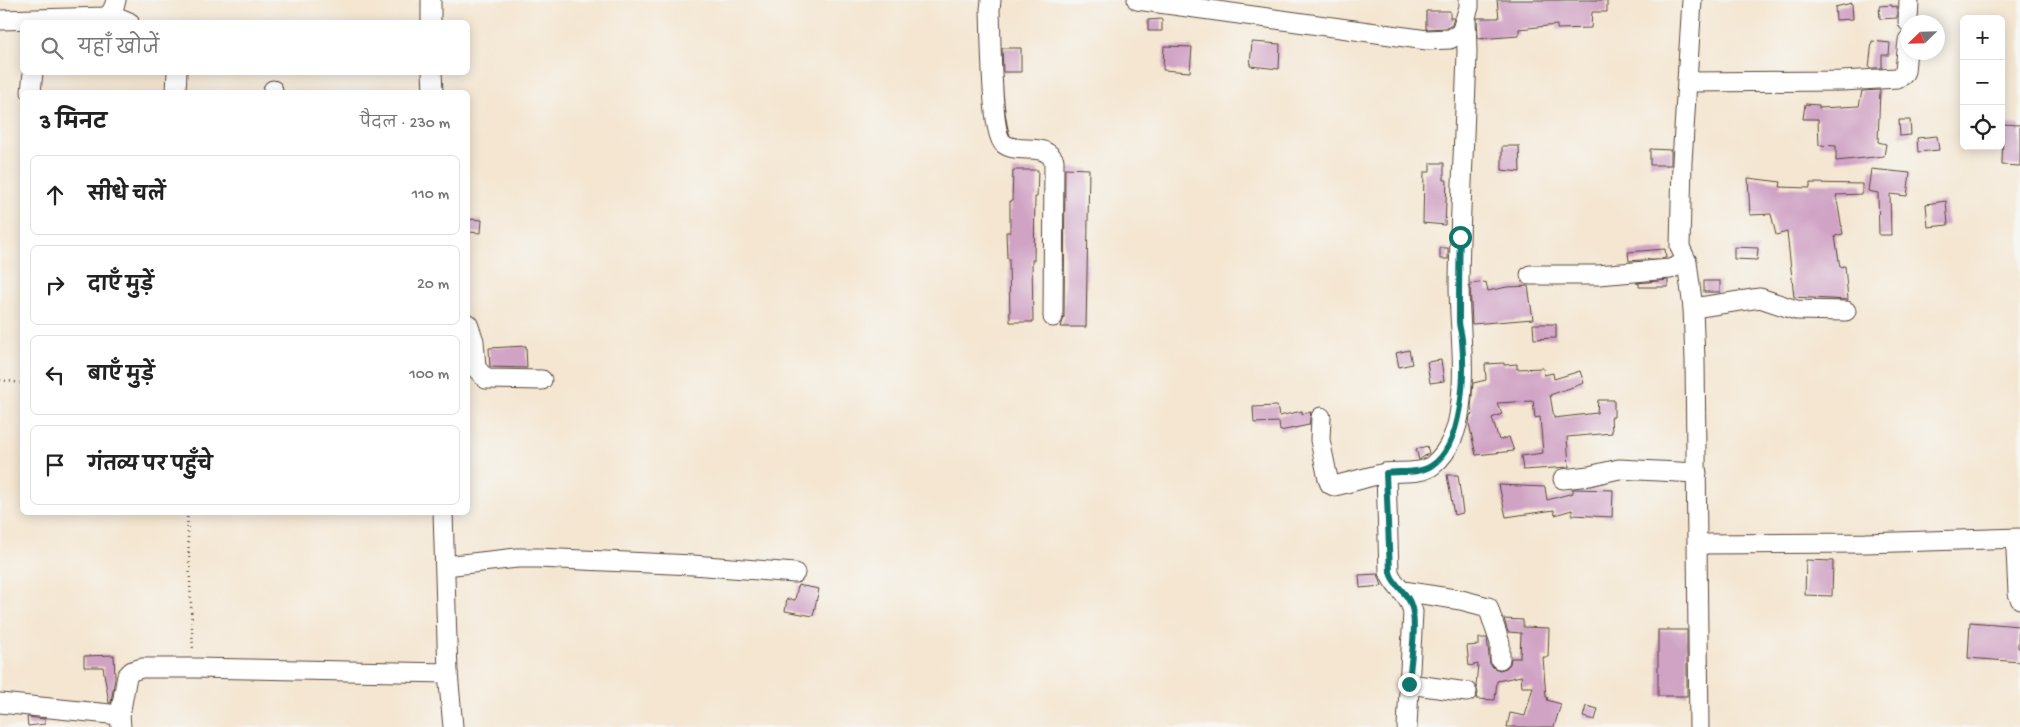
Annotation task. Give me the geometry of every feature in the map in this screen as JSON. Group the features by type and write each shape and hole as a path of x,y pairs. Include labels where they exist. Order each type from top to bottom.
{"street":[{"path":"431,0 431,20"},
{"path":"991,0 995,109 1000,138 1004,144 1010,146 1045,151 1054,160 1053,317"},
{"path":"1137,0 1427,40 1450,39 1461,33 1467,9"},
{"path":"1692,0 1680,198 1680,247 1686,262 1693,308 1697,473 1699,727"},
{"path":"1908,15 1909,0"},
{"path":"56,20 97,18 113,7 127,20"},
{"path":"1321,417 1320,440 1330,484 1334,486 1386,473 1420,470 1434,464 1449,445 1460,408 1462,340 1459,325 1459,283 1468,51 1467,9"},
{"path":"0,20 20,21"},
{"path":"1687,82 1833,82 1897,78 1905,71 1906,60"},
{"path":"31,90 33,75"},
{"path":"176,90 177,75"},
{"path":"432,75 433,90"},
{"path":"1530,275 1598,275 1670,269 1686,262"},
{"path":"1693,308 1760,298 1796,310 1846,311"},
{"path":"470,330 475,346 476,368 486,379 542,380"},
{"path":"1563,479 1589,476 1620,469 1697,473"},
{"path":"1386,473 1390,572 1394,583 1403,591 1411,604 1413,612 1407,727"},
{"path":"443,515 448,673 453,727"},
{"path":"1698,544 1866,543 2020,538"},
{"path":"2020,548 2016,551 2020,599"},
{"path":"444,566 517,558 538,558 693,565 795,573"},
{"path":"1403,591 1461,600 1488,607 1500,643 1500,659"},
{"path":"0,703 121,721 127,676 132,670 142,668 448,673"},
{"path":"1409,684 1468,692"}],"path":[{"path":"0,380 20,383"},
{"path":"187,515 194,668"}],"building":[{"path":"1497,0 1607,0 1607,12 1592,12 1591,28 1557,29 1557,25 1519,29 1519,36 1478,39 1477,18 1499,18"},
{"path":"1852,3 1853,19 1836,20 1835,7"},
{"path":"1892,5 1892,7 1897,6 1897,18 1880,19 1879,6"},
{"path":"1426,11 1450,11 1450,18 1454,18 1452,25 1447,28 1426,29"},
{"path":"1162,19 1162,31 1148,31 1148,20"},
{"path":"1872,41 1890,43 1889,55 1882,55 1882,68 1869,68"},
{"path":"1252,42 1280,44 1279,69 1250,66"},
{"path":"1164,46 1192,47 1190,72 1163,70"},
{"path":"1002,48 1021,48 1021,72 1003,72"},
{"path":"1880,90 1878,142 1886,144 1884,156 1836,161 1836,146 1819,145 1818,119 1803,119 1805,104 1819,105 1819,108 1859,106 1862,91"},
{"path":"1899,120 1910,120 1911,135 1900,136"},
{"path":"2005,124 2020,125 2020,166 2002,165 2002,150 2005,150"},
{"path":"1937,136 1939,150 1918,152 1917,138"},
{"path":"1502,146 1519,146 1520,172 1502,170"},
{"path":"1650,149 1671,150 1671,165 1650,165"},
{"path":"1430,163 1444,163 1444,180 1447,180 1445,225 1423,223 1424,172 1430,172"},
{"path":"1065,168 1089,169 1086,327 1061,327 1064,317"},
{"path":"1871,169 1910,173 1907,196 1890,194 1891,235 1879,235 1878,193 1868,191"},
{"path":"1013,170 1038,170 1037,197 1035,197 1034,260 1032,260 1033,322 1010,322 1009,258 1007,258 1006,232 1010,232"},
{"path":"1748,178 1781,182 1780,187 1810,188 1810,183 1862,184 1862,194 1836,195 1843,234 1835,236 1840,267 1845,266 1848,300 1794,297 1787,232 1776,235 1771,214 1750,215"},
{"path":"1946,201 1948,225 1928,227 1926,204"},
{"path":"470,219 482,220 481,233 470,232"},
{"path":"1734,247 1758,248 1757,260 1734,259"},
{"path":"1440,248 1448,248 1448,259 1440,259"},
{"path":"1665,249 1666,258 1629,261 1628,252"},
{"path":"1668,280 1668,287 1639,287 1639,283 1636,283"},
{"path":"1704,281 1720,281 1720,292 1704,292"},
{"path":"1486,282 1488,291 1507,287 1528,286 1533,319 1472,324 1470,284"},
{"path":"1533,324 1556,324 1556,338 1534,339"},
{"path":"526,346 527,368 490,367 489,348"},
{"path":"1409,350 1412,364 1399,367 1396,353"},
{"path":"1441,360 1444,381 1430,383 1427,362"},
{"path":"1504,363 1504,365 1517,364 1517,369 1543,368 1544,375 1553,373 1554,379 1580,371 1584,383 1550,395 1554,418 1597,413 1598,400 1614,400 1614,417 1611,417 1612,433 1567,437 1569,467 1523,470 1521,456 1543,453 1540,417 1535,418 1533,401 1497,403 1502,414 1492,418 1499,440 1509,437 1514,451 1476,455 1469,424 1470,415 1473,414 1471,408 1473,383 1486,380 1485,364"},
{"path":"1277,406 1279,416 1302,411 1302,414 1311,412 1309,425 1280,431 1279,422 1254,423 1253,407"},
{"path":"1427,446 1429,453 1419,460 1416,449"},
{"path":"1447,475 1458,475 1463,513 1454,515"},
{"path":"1499,485 1545,487 1547,500 1573,493 1573,489 1613,490 1612,517 1572,515 1572,510 1555,515 1554,510 1506,517"},
{"path":"1806,560 1833,561 1832,596 1805,595"},
{"path":"1378,574 1382,586 1360,588 1359,575"},
{"path":"798,585 819,589 813,616 785,611 787,599 795,600"},
{"path":"1504,619 1523,620 1523,627 1549,628 1548,657 1543,657 1546,697 1548,698 1547,700 1561,704 1554,727 1507,727 1510,713 1525,716 1533,687 1522,687 1521,676 1497,681 1495,700 1476,699 1478,693 1476,686 1478,664 1469,666 1467,646 1479,645 1479,638 1487,638 1490,664 1500,670 1510,664 1511,658 1520,658 1521,633 1508,632"},
{"path":"1970,622 2019,626 2018,648 2020,648 2020,662 1968,658"},
{"path":"1658,630 1687,630 1687,696 1658,696"},
{"path":"114,655 115,677 111,703 109,703 103,667 84,667 84,656"},
{"path":"1586,706 1598,709 1595,720 1583,717"},
{"path":"27,717 45,719 45,724 28,726"}],"route":[{"path":"1409,684 1413,612 1408,597 1391,578 1388,553 1386,473 1420,470 1434,464 1449,445 1456,429 1462,390 1462,340 1459,325 1460,237"}]}
